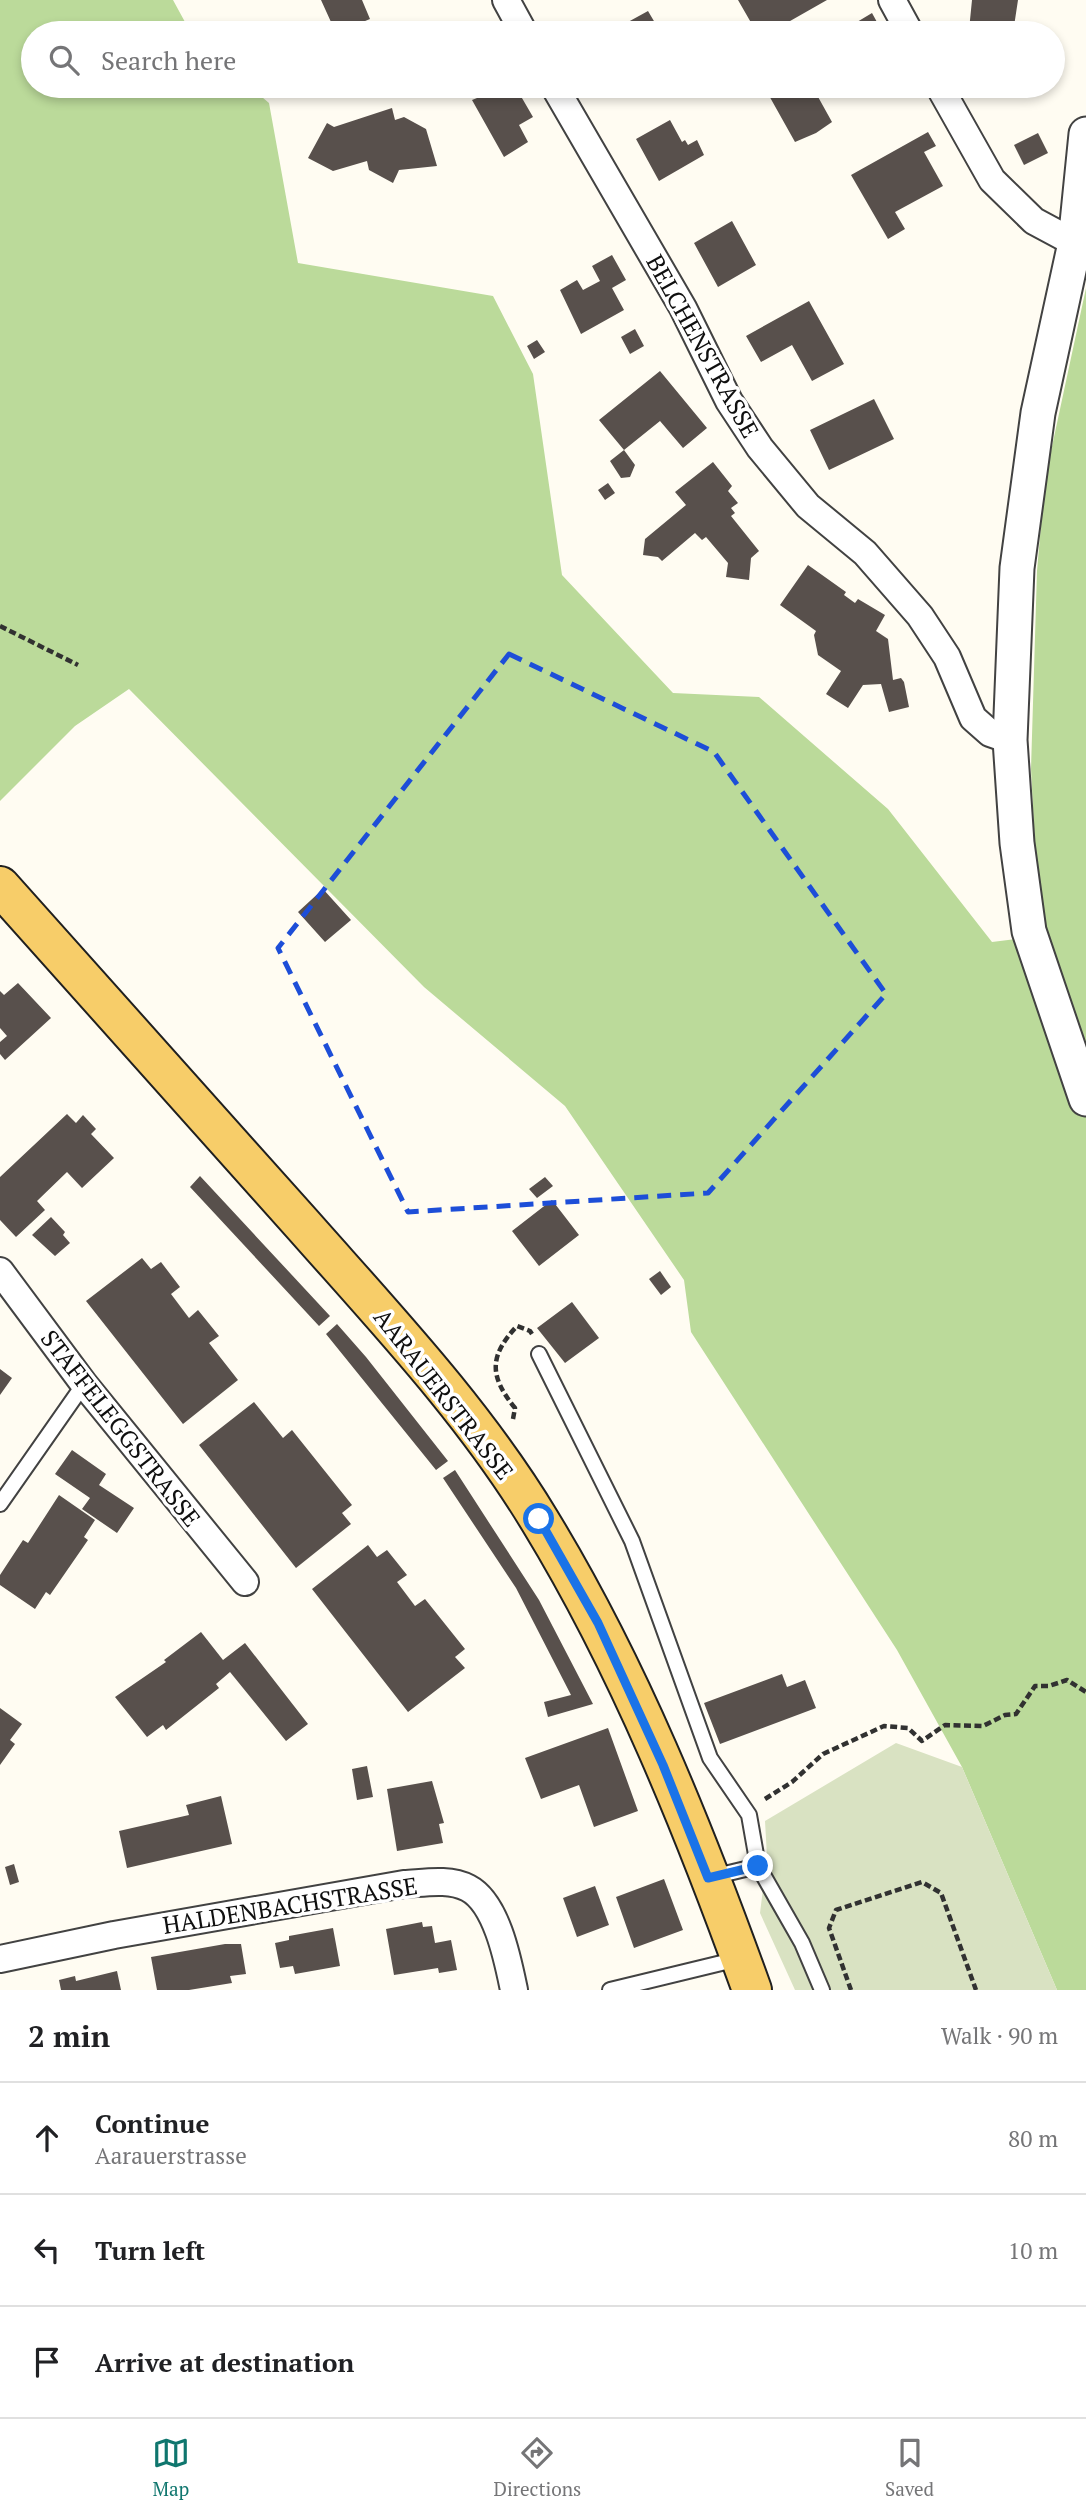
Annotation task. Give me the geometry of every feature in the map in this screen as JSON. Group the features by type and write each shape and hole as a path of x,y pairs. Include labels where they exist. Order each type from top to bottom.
{"main road":[{"name":"AARAUERSTRASSE","path":"0,886 395,1328 485,1441 539,1519 598,1623 663,1765 746,1974"}],"street":[{"path":"506,0 517,21"},
{"path":"892,0 903,21"},
{"name":"BELCHENSTRASSE","path":"561,98 683,308 729,401 760,448 808,506 865,553 920,616 947,657 973,718 989,733 1010,740"},
{"path":"946,98 992,180 1034,221 1075,243"},
{"path":"1086,134 1075,243 1038,413 1017,568 1010,740 1017,843 1029,931 1086,1099"},
{"name":"STAFFELEGGSTRASSE","path":"0,1271 84,1384 245,1582"},
{"name":"HALDENBACHSTRASSE","path":"0,1959 114,1935 404,1884 456,1883 477,1894 505,1945 514,1990"}],"lane":[{"path":"539,1354 632,1541 710,1758 749,1815 758,1866 802,1943 822,1990"},
{"path":"0,1504 84,1384"},
{"path":"708,1878 758,1866"},
{"path":"610,1990 746,1974"}],"path":[{"path":"0,626 78,665"},
{"path":"515,1408 500,1389 495,1369 500,1345 517,1326 530,1331 539,1354"},
{"path":"766,1800 824,1754 884,1726 908,1728 922,1741 945,1725 983,1726 1005,1714 1016,1714 1035,1686 1049,1686 1066,1680 1086,1692"},
{"path":"850,1990 829,1928 836,1910 922,1882 940,1893 976,1990"}],"highlighted area":[{"path":"509,654 714,752 886,994 708,1193 408,1212 278,948"}],"green space":[{"path":"0,0 173,0 184,21 21,21 21,98 263,98 269,103 298,263 493,296 533,374 562,575 673,693 759,697 888,809 992,942 1047,935 1035,848 1031,769 1037,571 1045,479 1086,288 1086,1990 1057,1990 962,1767 897,1650 691,1332 684,1280 565,1106 424,987 129,689 75,726 0,801"},
{"path":"896,1743 962,1767 1057,1990 795,1990 760,1913 767,1857 765,1821"}],"building":[{"path":"321,0 362,0 370,19 365,21 331,21"},
{"path":"738,0 827,0 790,21 750,21"},
{"path":"972,0 1018,0 1015,21 970,21"},
{"path":"648,11 654,21 630,21"},
{"path":"872,13 876,21 859,21"},
{"path":"522,98 533,117 519,125 528,142 504,157 472,100"},
{"path":"770,98 819,98 832,122 795,142"},
{"path":"392,108 395,120 404,117 426,129 437,166 399,170 393,183 369,170 367,161 333,171 308,158 327,123 334,127"},
{"path":"670,120 682,142 685,140 688,145 697,140 704,155 659,181 636,139"},
{"path":"928,132 936,146 924,152 943,186 895,212 905,229 888,239 851,175"},
{"path":"1038,133 1048,153 1024,165 1014,145"},
{"path":"732,221 756,265 718,287 694,243"},
{"path":"612,255 626,280 612,288 624,310 581,334 560,290 577,280 583,290 600,281 592,266"},
{"path":"809,301 844,364 812,381 792,345 761,362 746,336"},
{"path":"635,329 644,346 630,354 621,337"},
{"path":"537,340 545,352 534,359 527,346"},
{"path":"660,371 707,428 683,448 660,421 624,450 599,420"},
{"path":"874,399 894,439 829,470 810,430"},
{"path":"624,450 635,465 630,477 621,478 610,461"},
{"path":"713,462 732,486 728,491 738,503 731,508 735,513 731,516 759,551 751,558 749,580 726,577 728,563 706,537 702,540 695,533 662,561 658,557 643,555 645,539 686,505 675,492"},
{"path":"608,483 615,493 605,500 598,490"},
{"path":"808,565 846,592 844,595 855,603 858,599 885,615 876,631 888,639 893,680 901,678 904,682 909,707 889,712 881,684 863,685 848,708 826,694 841,671 818,655 814,635 816,631 780,605"},
{"path":"323,889 351,920 325,942 298,912"},
{"path":"18,983 51,1018 5,1060 0,1054 0,1042 7,1036 0,1028 0,991 4,995"},
{"path":"67,1114 76,1123 83,1115 96,1129 91,1134 114,1158 82,1188 67,1172 37,1201 45,1210 16,1237 0,1220 0,1177"},
{"path":"200,1176 330,1316 319,1326 190,1187"},
{"path":"545,1177 553,1186 537,1198 529,1189"},
{"path":"552,1200 579,1235 539,1266 512,1231"},
{"path":"51,1217 65,1232 63,1235 70,1243 55,1256 32,1235"},
{"path":"142,1258 151,1269 161,1262 180,1287 171,1294 189,1318 198,1310 219,1336 209,1343 238,1380 183,1424 86,1301"},
{"path":"660,1271 671,1287 661,1295 649,1279"},
{"path":"572,1302 599,1338 565,1363 537,1328"},
{"path":"337,1324 448,1461 436,1470 326,1334"},
{"path":"0,1369 12,1378 0,1395"},
{"path":"254,1402 283,1438 292,1430 352,1505 342,1513 351,1524 296,1568 199,1445"},
{"path":"72,1450 106,1474 99,1485 134,1508 117,1533 82,1509 90,1498 55,1474"},
{"path":"455,1470 539,1600 593,1704 548,1717 544,1702 571,1695 516,1588 443,1478"},
{"path":"59,1495 95,1520 84,1537 88,1540 50,1595 46,1592 35,1609 0,1585 0,1575 23,1540 28,1543"},
{"path":"368,1545 377,1557 387,1550 407,1575 397,1582 415,1606 425,1599 465,1649 455,1657 465,1668 408,1712 312,1589"},
{"path":"201,1632 223,1660 245,1643 308,1724 286,1741 230,1672 216,1684 219,1688 166,1730 163,1725 147,1737 115,1697 166,1662 164,1660"},
{"path":"782,1674 787,1687 805,1680 816,1708 720,1744 704,1703"},
{"path":"0,1708 22,1724 10,1740 15,1744 0,1765"},
{"path":"608,1728 638,1811 594,1827 579,1785 541,1799 525,1758"},
{"path":"367,1766 373,1797 357,1800 352,1769"},
{"path":"432,1781 444,1823 439,1824 443,1843 397,1851 387,1789"},
{"path":"221,1796 232,1844 127,1868 119,1831 189,1815 186,1805"},
{"path":"14,1864 19,1882 10,1885 5,1867"},
{"path":"664,1879 683,1930 634,1948 616,1897"},
{"path":"595,1886 609,1925 577,1937 563,1898"},
{"path":"422,1922 423,1927 432,1926 435,1943 451,1940 457,1970 439,1973 438,1968 394,1975 386,1929"},
{"path":"333,1928 340,1966 295,1974 293,1966 280,1968 275,1943 289,1940 289,1936"},
{"path":"225,1944 241,1944 246,1974 230,1976 232,1983 189,1990 157,1990 151,1957"},
{"path":"117,1971 121,1990 61,1990 59,1980 75,1976 76,1981"}],"route":[{"path":"539,1519 598,1623 663,1765 708,1878 758,1866"}]}
